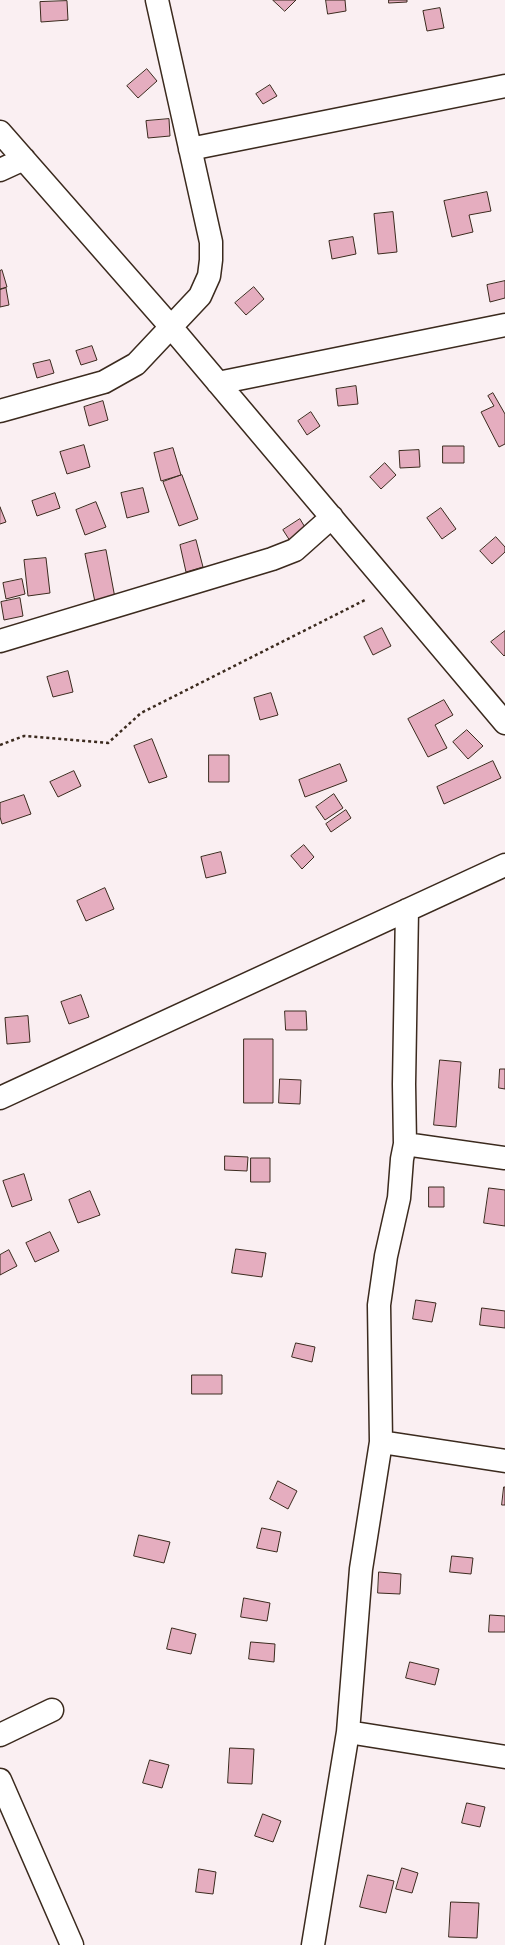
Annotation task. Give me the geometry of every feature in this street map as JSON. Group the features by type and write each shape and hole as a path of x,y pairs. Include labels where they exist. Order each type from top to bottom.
{"street":[{"path":"0,411 104,382 136,364 200,296 209,276 211,242 157,0"},
{"path":"190,149 505,86"},
{"path":"0,132 171,327 505,723"},
{"path":"0,170 24,159"},
{"path":"218,383 505,325"},
{"path":"0,641 272,559 295,550 332,517"},
{"path":"0,1098 505,865"},
{"path":"313,1945 348,1732 361,1569 381,1442 379,1305 386,1256 399,1198 402,1159 405,1144 404,1084 407,910"},
{"path":"405,1144 505,1158"},
{"path":"381,1442 505,1461"},
{"path":"0,1735 52,1710"},
{"path":"348,1732 505,1757"},
{"path":"0,1780 72,1945"}],"path":[{"path":"0,745 24,736 108,743 142,713 391,587"}],"building":[{"path":"273,0 296,0 285,11"},
{"path":"326,0 345,0 346,11 328,14"},
{"path":"389,0 407,0 407,2 389,3"},
{"path":"67,1 68,20 41,22 40,2"},
{"path":"440,8 444,28 427,31 423,11"},
{"path":"147,69 157,81 138,98 127,86"},
{"path":"270,85 277,96 263,104 256,94"},
{"path":"169,119 170,136 148,138 146,121"},
{"path":"487,192 491,211 469,215 473,232 452,237 444,201"},
{"path":"393,212 397,252 378,254 374,214"},
{"path":"353,237 356,254 332,259 329,241"},
{"path":"2,270 7,287 0,289 0,271"},
{"path":"505,281 505,298 490,302 487,285"},
{"path":"254,287 264,299 246,315 235,303"},
{"path":"6,288 9,305 0,307 0,290"},
{"path":"92,346 97,360 81,365 76,351"},
{"path":"50,360 54,373 37,378 33,364"},
{"path":"356,386 358,404 338,406 336,389"},
{"path":"493,393 505,414 505,444 499,447 481,412 494,406 488,396"},
{"path":"103,401 108,420 89,426 84,407"},
{"path":"311,412 320,426 307,435 298,421"},
{"path":"84,445 90,467 67,474 60,452"},
{"path":"443,446 464,446 464,463 443,463"},
{"path":"173,448 181,475 161,481 154,453"},
{"path":"419,450 420,467 400,468 399,451"},
{"path":"385,463 396,475 381,489 370,477"},
{"path":"182,475 198,519 179,526 163,482"},
{"path":"143,488 149,512 127,518 121,493"},
{"path":"55,493 60,508 37,516 32,501"},
{"path":"96,502 106,527 85,535 76,510"},
{"path":"0,507 6,522 0,524"},
{"path":"441,508 456,529 442,539 427,518"},
{"path":"300,519 309,534 292,544 283,530"},
{"path":"496,537 505,547 505,552 492,564 480,551"},
{"path":"196,540 203,567 186,572 180,545"},
{"path":"106,550 115,598 95,602 85,554"},
{"path":"46,558 50,593 28,596 24,560"},
{"path":"22,579 25,594 6,599 3,583"},
{"path":"20,598 23,616 4,620 1,602"},
{"path":"382,628 391,646 373,655 364,637"},
{"path":"505,631 505,655 504,656 491,642"},
{"path":"68,671 73,692 53,697 47,677"},
{"path":"271,693 278,715 260,720 254,698"},
{"path":"444,700 453,715 435,725 447,748 428,757 408,719"},
{"path":"467,730 483,746 468,759 453,742"},
{"path":"152,739 167,777 149,783 134,746"},
{"path":"209,755 229,755 229,782 209,782"},
{"path":"493,761 501,778 444,804 437,787"},
{"path":"340,764 347,781 305,797 299,780"},
{"path":"74,771 81,786 58,797 50,782"},
{"path":"334,794 343,808 325,820 316,807"},
{"path":"24,795 31,814 2,824 0,817 0,803"},
{"path":"346,810 351,818 331,832 326,824"},
{"path":"304,845 314,857 302,869 291,856"},
{"path":"221,852 226,873 206,878 201,857"},
{"path":"105,888 114,909 86,921 77,901"},
{"path":"81,995 89,1017 69,1024 61,1002"},
{"path":"285,1011 306,1011 307,1030 286,1030"},
{"path":"28,1016 30,1042 7,1044 5,1018"},
{"path":"244,1039 273,1039 273,1103 244,1103"},
{"path":"440,1060 461,1062 456,1127 434,1125"},
{"path":"500,1069 505,1069 505,1089 499,1088"},
{"path":"280,1079 301,1080 300,1104 279,1103"},
{"path":"225,1156 248,1157 247,1171 225,1170"},
{"path":"251,1158 270,1158 270,1182 251,1182"},
{"path":"24,1174 32,1200 12,1207 3,1181"},
{"path":"429,1187 444,1187 444,1207 429,1207"},
{"path":"489,1188 505,1190 505,1226 484,1223"},
{"path":"90,1191 100,1215 78,1223 69,1200"},
{"path":"50,1232 59,1251 35,1262 26,1243"},
{"path":"236,1249 266,1253 262,1277 232,1273"},
{"path":"9,1250 17,1266 0,1275 0,1255"},
{"path":"416,1300 436,1303 432,1322 413,1319"},
{"path":"482,1308 505,1311 505,1328 480,1325"},
{"path":"296,1343 315,1347 312,1362 292,1357"},
{"path":"192,1375 222,1375 222,1394 192,1394"},
{"path":"278,1481 297,1491 288,1509 270,1499"},
{"path":"504,1487 505,1505 502,1505"},
{"path":"262,1528 281,1532 277,1552 257,1548"},
{"path":"139,1535 170,1542 164,1563 134,1556"},
{"path":"452,1556 473,1558 471,1574 450,1572"},
{"path":"379,1572 401,1574 400,1594 378,1593"},
{"path":"244,1598 270,1603 267,1621 241,1617"},
{"path":"490,1615 505,1616 505,1632 489,1632"},
{"path":"172,1628 196,1634 191,1654 167,1649"},
{"path":"251,1642 275,1644 274,1662 249,1659"},
{"path":"410,1662 439,1669 435,1685 406,1678"},
{"path":"230,1748 254,1749 252,1784 228,1783"},
{"path":"150,1760 169,1765 162,1788 143,1783"},
{"path":"467,1803 485,1807 480,1827 462,1823"},
{"path":"263,1814 281,1821 273,1842 255,1836"},
{"path":"402,1868 418,1873 412,1893 396,1889"},
{"path":"199,1869 216,1872 213,1894 196,1892"},
{"path":"368,1875 394,1881 386,1913 360,1907"},
{"path":"451,1902 479,1903 477,1938 449,1937"}]}
